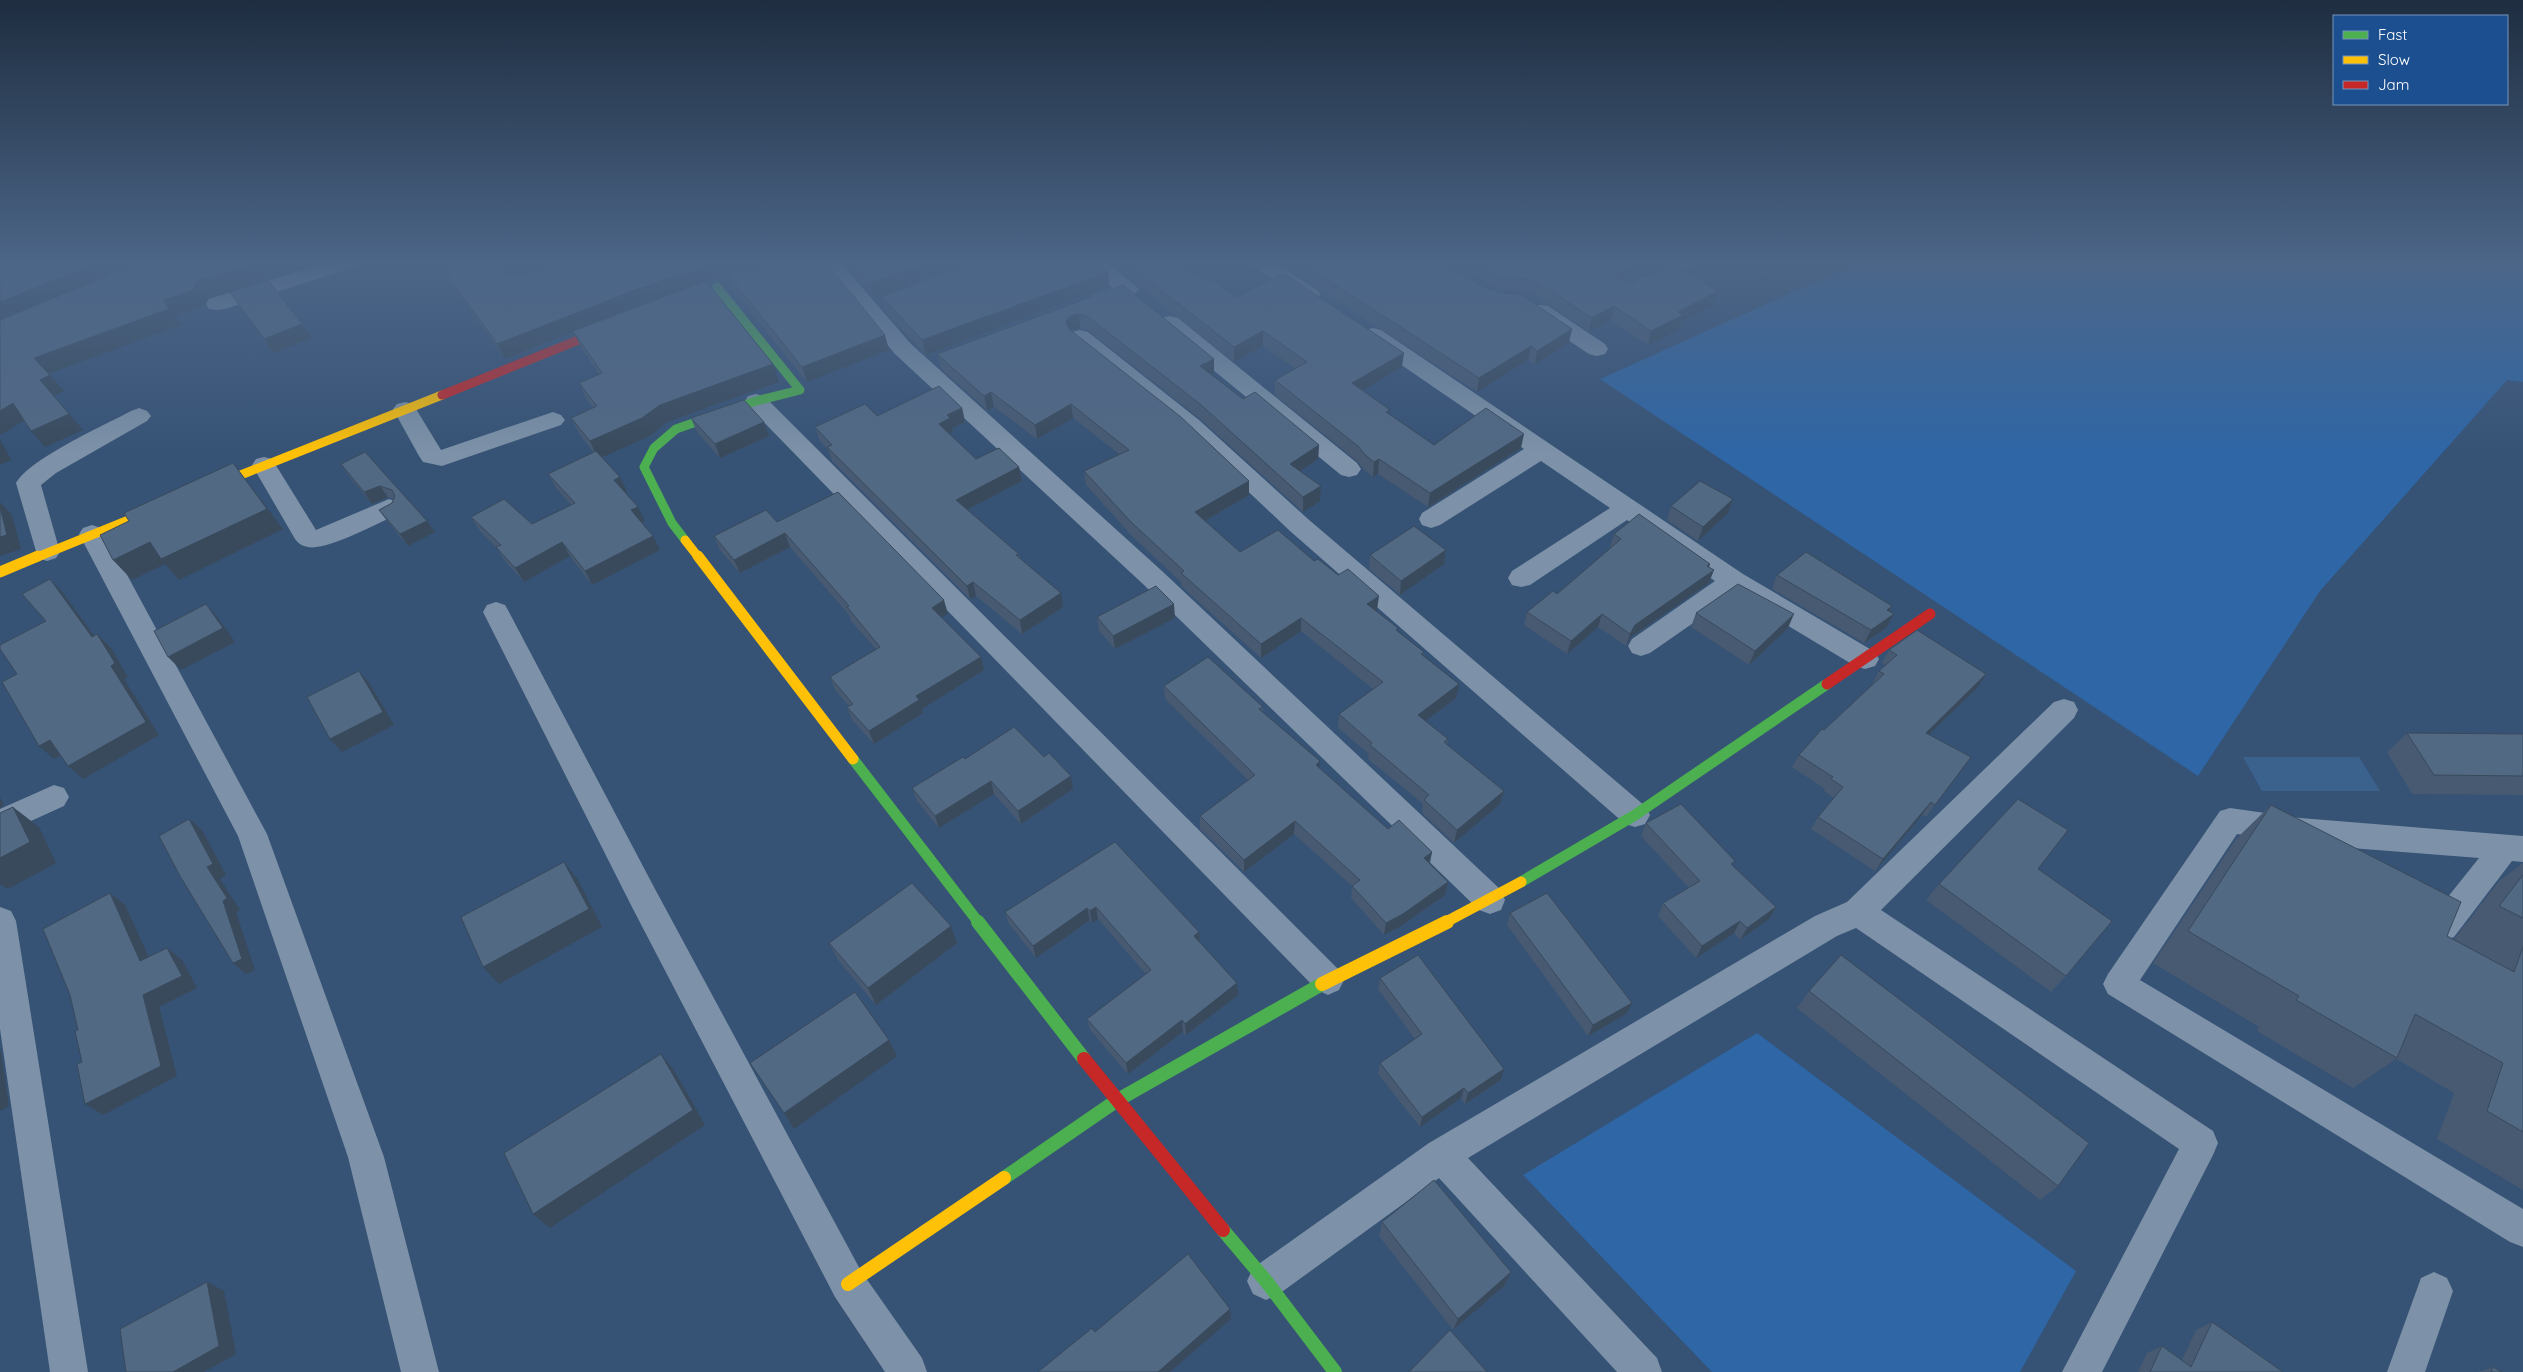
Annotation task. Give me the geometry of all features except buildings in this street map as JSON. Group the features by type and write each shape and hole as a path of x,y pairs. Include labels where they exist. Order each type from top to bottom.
{"street":[{"path":"201,491 615,325"},
{"path":"748,325 800,390 756,401 676,429 654,448 644,466 650,482 672,523 718,580 1116,1101 1266,1281 1336,1372"},
{"path":"889,325 903,348 930,363 1490,900"},
{"path":"1171,325 1349,469"},
{"path":"1561,325 1598,350"},
{"path":"1359,326 1734,581 1864,659"},
{"path":"1080,337 1191,425 1299,525 1635,815"},
{"path":"756,401 1328,980"},
{"path":"405,409 430,456 442,458 553,420"},
{"path":"47,552 28,483 48,467 139,416"},
{"path":"1431,519 1540,450"},
{"path":"264,465 304,533 310,539 321,538 389,508"},
{"path":"0,572 174,502"},
{"path":"1521,578 1627,509"},
{"path":"92,534 252,834 366,1158 420,1372"},
{"path":"1641,646 1734,581"},
{"path":"496,612 848,1284 908,1372"},
{"path":"848,1284 1116,1101 1328,980 1490,900 1635,815 1930,614"},
{"path":"1266,1281 1441,1155 1826,926 1858,912 2064,710"},
{"path":"0,823 54,797"},
{"path":"2514,849 2300,831 2230,820 2119,984 2523,1229"},
{"path":"2300,831 2347,863"},
{"path":"2411,906 2443,927 2514,849"},
{"path":"1858,912 2201,1143 2081,1372"},
{"path":"0,921 69,1372"},
{"path":"1441,1155 1643,1372"},
{"path":"2406,1372 2434,1291"}],"shaded area":[{"path":"1720,325 2523,325 2523,382 2507,380 2320,591 2198,776 1600,379"},
{"path":"2243,757 2359,757 2380,791 2262,791"},
{"path":"1757,1033 2076,1271 2020,1372 1712,1372 1523,1175"}],"traffic: fast":[{"path":"685,540 672,523 644,467 654,448 676,429 756,401 800,390 748,325"},
{"path":"1521,882 1635,815 1827,684"},
{"path":"853,759 1084,1059"},
{"path":"1004,1178 1116,1101 1322,984"},
{"path":"1223,1230 1266,1281 1335,1372"}],"traffic: slow":[{"path":"208,488 442,395"},
{"path":"0,572 163,506"},
{"path":"685,540 853,759"},
{"path":"1322,984 1490,900 1521,882"},
{"path":"848,1284 1004,1178"}],"traffic: jam":[{"path":"442,395 611,327"},
{"path":"1827,684 1930,614"},
{"path":"1084,1059 1223,1230"}]}
